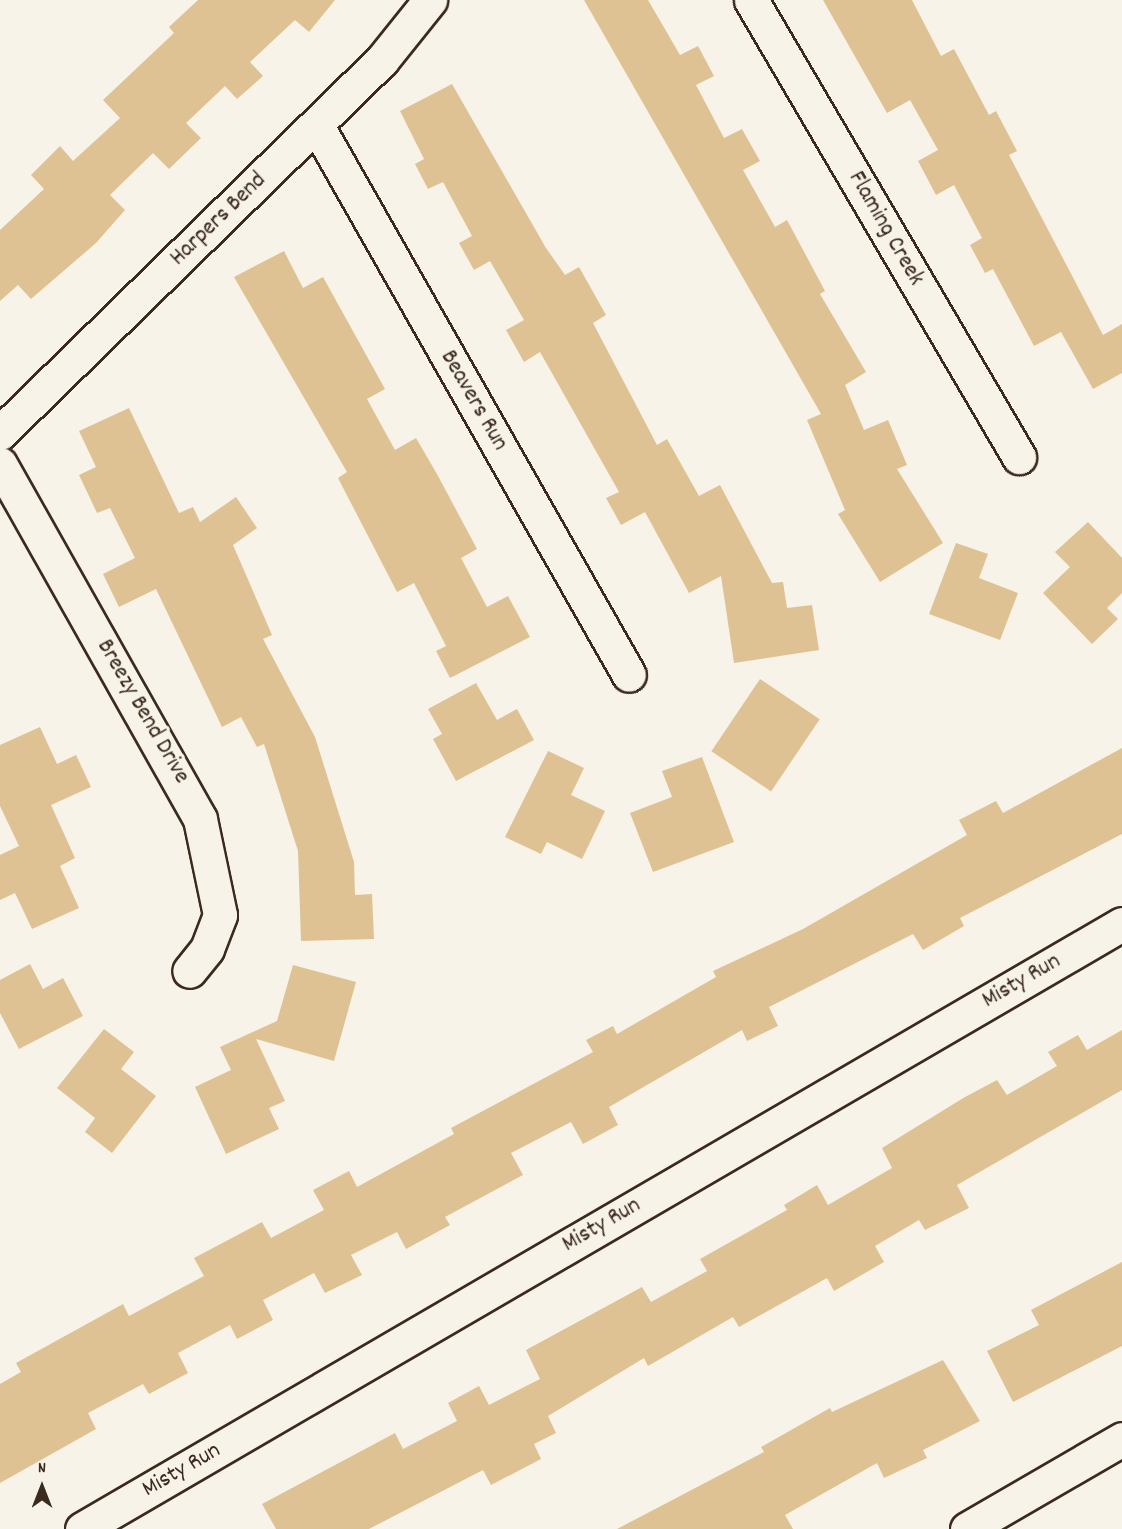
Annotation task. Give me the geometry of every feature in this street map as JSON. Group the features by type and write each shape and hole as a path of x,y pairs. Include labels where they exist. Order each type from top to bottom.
{"street":[{"name":"Harpers Bend","path":"0,433 317,126 382,60 430,0"},
{"name":"Flaming Creek","path":"751,0 1019,458"},
{"name":"Beavers Run","path":"317,126 629,675"},
{"name":"Breezy Bend Drive","path":"0,464 200,819 219,915 207,949 189,971"},
{"name":"Misty Run","path":"82,1529 1122,924"},
{"path":"967,1529 1122,1439"}],"building":[{"path":"198,0 335,0 309,32 295,20 250,62 263,76 237,99 225,86 186,123 201,138 169,169 153,153 110,195 125,210 96,243 31,299 18,285 0,301 0,230 44,189 31,175 60,146 73,161 120,118 103,100 174,33 169,27"},
{"path":"584,0 648,0 680,55 698,46 714,76 696,85 724,138 742,129 760,161 743,170 775,227 787,220 825,291 820,294 866,372 845,385 864,430 888,420 907,465 897,469 943,543 880,582 838,514 845,510 807,420 821,414"},
{"path":"823,0 912,0 941,56 954,49 989,115 996,111 1017,151 1009,155 1103,335 1122,324 1122,373 1093,389 1061,332 1034,346 993,269 985,273 970,245 982,238 954,185 936,195 918,161 938,150 910,100 887,113"},
{"path":"452,84 546,248 565,275 579,267 606,315 593,323 657,445 667,439 699,496 720,485 772,583 783,582 787,608 812,605 819,650 734,663 721,576 689,593 645,512 621,525 606,498 619,492 540,352 524,362 506,330 524,320 490,261 474,270 459,243 472,236 443,182 428,189 415,164 424,159 400,111"},
{"path":"284,251 303,288 323,277 385,389 367,399 395,450 416,438 437,474 477,549 461,558 487,607 508,596 530,637 450,678 436,651 446,646 414,583 397,592 338,478 347,472 234,277"},
{"path":"129,408 179,513 193,507 200,522 236,497 257,528 233,545 272,635 263,639 315,737 354,862 355,895 372,894 374,939 301,941 298,851 264,744 257,747 241,717 222,727 156,589 119,607 103,574 135,558 110,508 97,513 79,475 96,467 79,431"},
{"path":"1088,522 1122,558 1122,593 1107,608 1118,619 1092,644 1043,593 1070,567 1055,552"},
{"path":"956,543 988,554 979,578 1018,593 1000,640 929,614"},
{"path":"760,679 820,719 771,791 711,751"},
{"path":"476,683 497,720 517,709 534,740 456,781 433,739 442,734 428,709"},
{"path":"40,727 57,764 76,755 91,787 51,805 75,858 60,866 79,908 32,929 15,893 0,900 0,855 19,846 0,806 0,745"},
{"path":"1122,748 1122,834 960,918 964,926 923,950 913,934 769,1007 778,1026 747,1041 742,1030 609,1107 618,1125 583,1144 571,1122 511,1153 523,1175 445,1217 450,1225 406,1249 397,1232 351,1255 362,1275 325,1293 314,1273 263,1300 273,1320 237,1339 230,1325 178,1353 188,1373 149,1394 143,1384 88,1413 96,1429 0,1483 0,1384 21,1372 16,1363 123,1304 129,1316 204,1276 194,1258 262,1222 271,1238 324,1210 313,1190 349,1171 357,1187 454,1134 451,1128 593,1052 586,1040 613,1026 617,1034 716,977 713,971 803,929 967,835 959,820 996,801 1003,813"},
{"path":"548,751 584,768 571,795 605,811 582,859 547,842 541,854 505,837"},
{"path":"702,757 734,842 653,872 630,813 672,797 662,771"},
{"path":"30,964 43,989 63,978 83,1016 19,1049 0,1013 0,980"},
{"path":"293,965 356,982 334,1061 256,1039 285,1101 269,1108 279,1129 226,1154 195,1087 231,1070 220,1047 277,1021"},
{"path":"104,1029 134,1052 121,1069 156,1096 112,1153 85,1132 95,1118 57,1088"},
{"path":"1122,1030 1122,1090 957,1185 969,1208 925,1230 919,1220 875,1246 884,1262 834,1291 827,1278 739,1327 733,1317 648,1366 644,1358 548,1416 556,1433 534,1444 541,1459 491,1485 483,1470 369,1529 276,1529 262,1504 395,1433 403,1449 457,1421 448,1403 479,1386 489,1405 540,1379 526,1350 642,1287 651,1302 707,1271 700,1259 787,1210 784,1205 817,1185 828,1205 892,1168 882,1148 965,1097 997,1080 1007,1095 1057,1066 1048,1052 1078,1035 1087,1050"},
{"path":"1122,1262 1122,1346 1013,1402 987,1351 1039,1325 1031,1310"},
{"path":"943,1360 980,1421 923,1450 927,1458 884,1478 877,1463 785,1515 793,1529 617,1529 764,1452 761,1447 830,1408 832,1412"}]}
